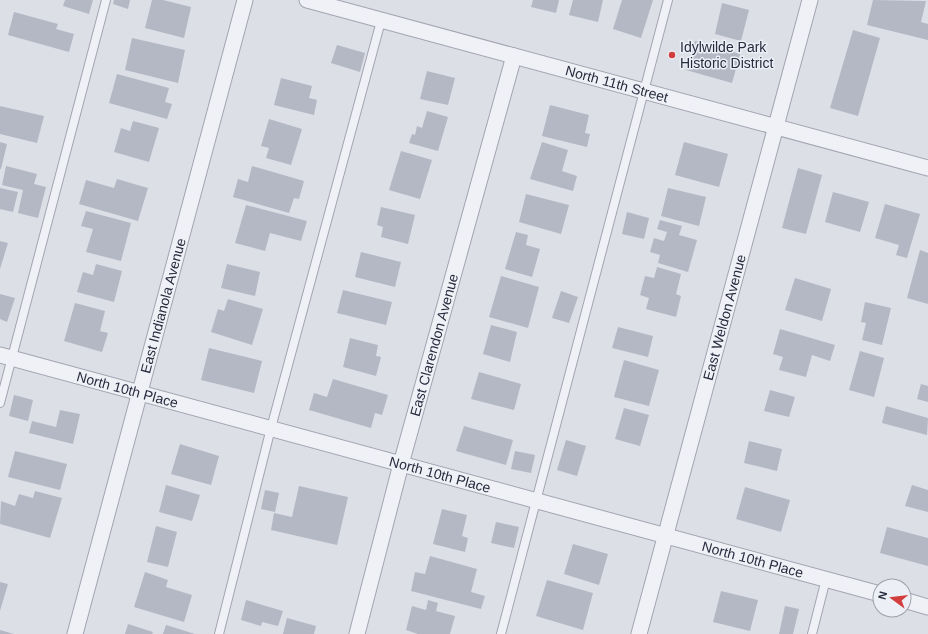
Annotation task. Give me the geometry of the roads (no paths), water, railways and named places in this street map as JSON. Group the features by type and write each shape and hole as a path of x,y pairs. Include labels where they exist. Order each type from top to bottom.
{"street":[{"name":"East Indianola Avenue","path":"75,634 245,0"},
{"name":"North 11th Street","path":"307,0 928,168"},
{"name":"East Weldon Avenue","path":"639,634 810,0"},
{"name":"East Clarendon Avenue","path":"357,634 401,464 514,56"},
{"name":"North 10th Place","path":"6,356 872,592"},
{"path":"912,602 928,607"}],"lane":[{"path":"0,403 6,356 106,0"},
{"path":"501,634 668,0"},
{"path":"219,634 271,428 382,21"},
{"path":"812,634 826,579"}],"place":[{"name":"Idylwilde Park Historic District","path":"672,55"}]}
